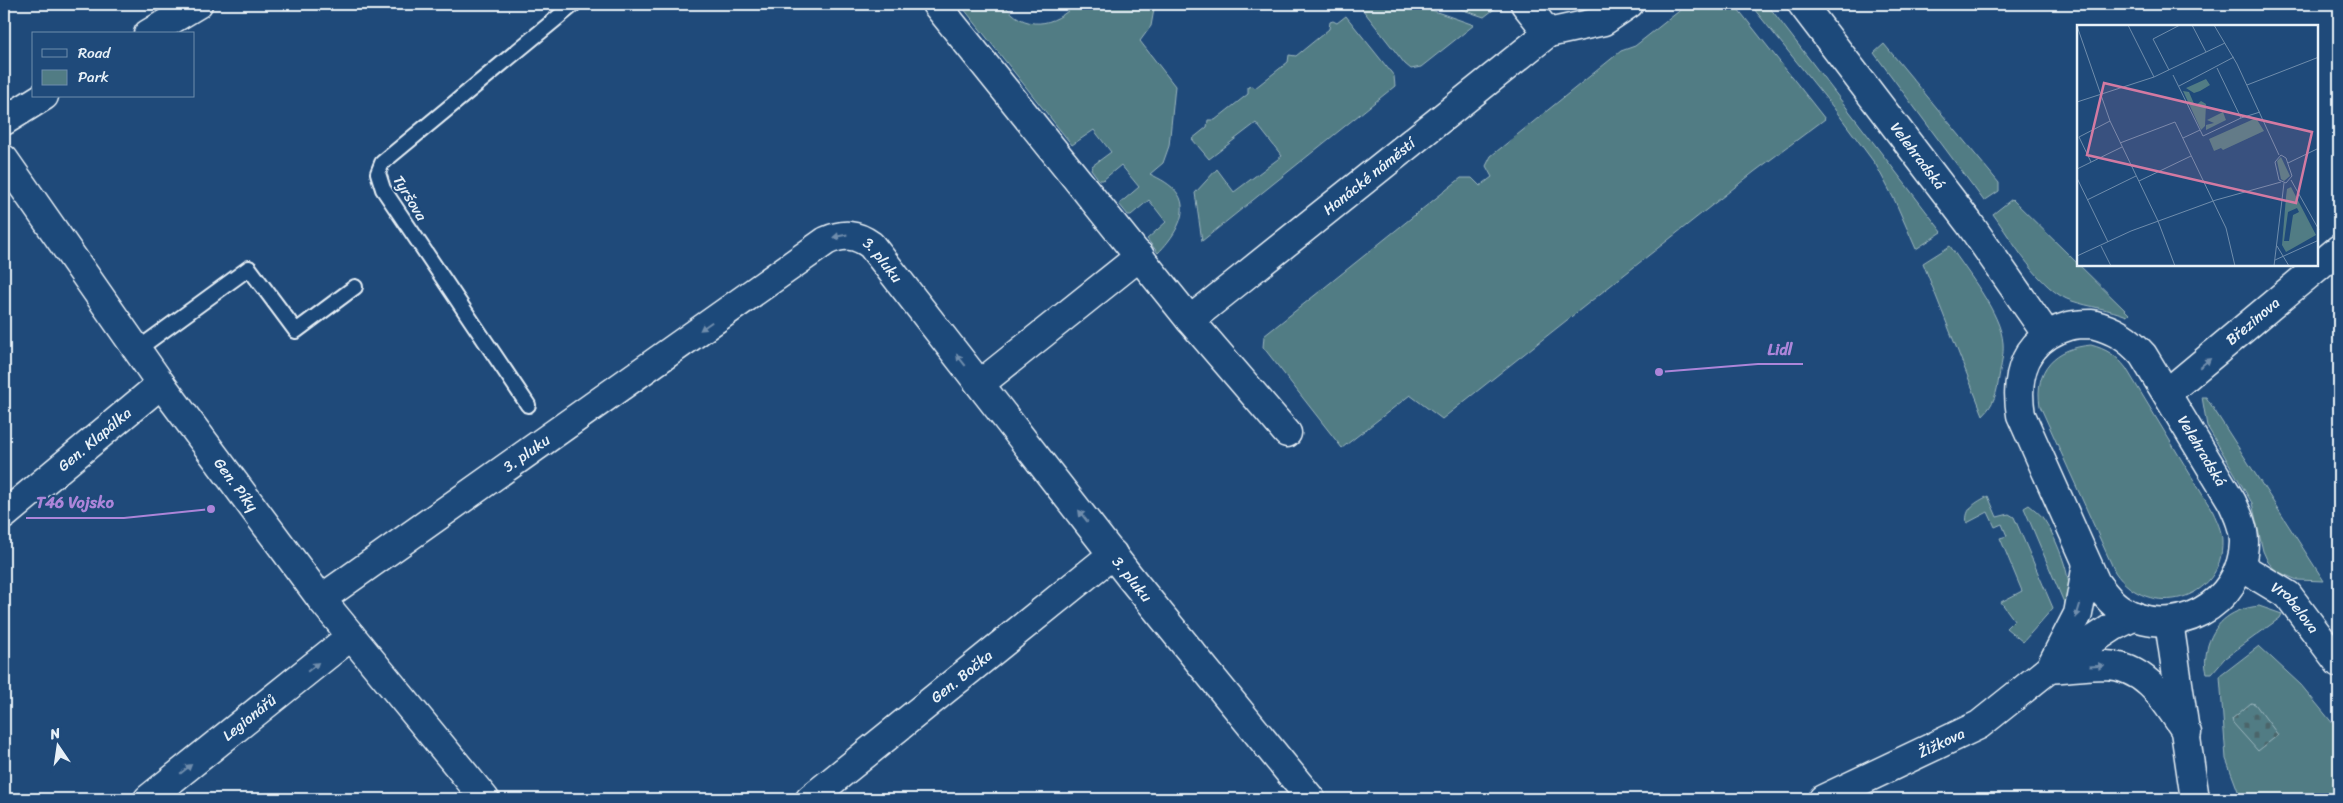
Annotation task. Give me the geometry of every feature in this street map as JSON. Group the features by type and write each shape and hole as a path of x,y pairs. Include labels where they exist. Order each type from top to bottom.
{"street":[{"path":"151,32 198,4"},
{"path":"936,4 1190,320 1287,433"},
{"path":"1526,4 1548,33"},
{"name":"Hanácké náměstí","path":"1190,320 1548,33 1604,21 1629,4"},
{"name":"Velehradská","path":"1802,4 1969,223 2047,336"},
{"path":"4,121 41,98"},
{"name":"Gen. Píky","path":"4,159 162,384 321,599 485,799"},
{"name":"3. pluku","path":"321,599 826,241 838,235 851,235 862,238 871,245 1112,554 1312,799"},
{"name":"Březinova","path":"2167,394 2339,249"},
{"path":"980,384 1140,256"},
{"name":"Velehradská","path":"2092,324 2113,329 2132,341 2167,394 2232,502 2241,522 2244,542 2240,566 2230,587 2212,607 2193,616 2169,622 2135,616 2120,608 2107,598 2096,583 2021,414 2018,401 2020,374 2029,354 2047,336 2070,326 2092,324"},
{"name":"Gen. Klapálka","path":"4,515 162,384"},
{"name":"Gen. Bočka","path":"810,799 1112,554"},
{"path":"2049,670 2078,614 2087,564"},
{"name":"Vrobelova","path":"2240,566 2288,595 2339,663"},
{"name":"Žižkova","path":"1824,799 1979,725 2049,670 2113,627 2135,616"},
{"path":"2169,622 2187,734 2195,799"},
{"name":"Legionářů","path":"148,799 351,636"},
{"path":"2049,670 2105,665 2121,667 2137,673 2147,680 2164,698 2187,734"}],"lane":[{"name":"Tyršova","path":"528,405 383,189 378,173 382,163 574,4"},
{"path":"138,349 249,268 296,331 355,287"}],"green space":[{"path":"960,4 1004,4 1020,19 1039,23 1058,18 1075,4 1155,4 1151,26 1140,41 1175,86 1169,146 1163,163 1150,174 1175,190 1181,202 1182,210 1178,226 1158,253 1147,239 1166,222 1149,200 1131,215 1128,215 1119,204 1139,187 1121,165 1103,180 1099,180 1091,169 1092,166 1111,152 1094,130 1072,145"},
{"path":"1414,4 1474,25 1421,67 1411,69 1405,64 1359,5"},
{"path":"1445,4 1501,4 1484,17"},
{"path":"1688,4 1734,4 1825,119 1754,172 1442,419 1410,395 1342,448 1263,347 1264,336 1461,178 1472,178 1480,186 1492,177 1486,166 1491,156 1621,51 1635,46"},
{"path":"1750,4 1767,4 1942,232 1916,249 1895,201 1876,165 1833,107"},
{"path":"1346,16 1394,76 1395,86 1202,241 1195,193 1217,169 1234,192 1282,156 1256,123 1209,159 1192,139 1207,127 1208,120 1215,120 1248,94 1248,87 1252,86 1255,88 1288,62 1289,55 1296,56 1329,29 1330,22 1337,23"},
{"path":"1884,44 1999,183 1999,191 1984,201 1874,53"},
{"path":"2012,199 2077,263 2077,266 2080,266 2129,314 2127,316 2072,301 2049,287 2028,264 1993,214"},
{"path":"1950,246 1990,306 2001,331 2003,351 1997,388 1992,402 1983,415 1923,263"},
{"path":"2091,345 2110,353 2126,368 2213,512 2219,526 2222,541 2219,562 2211,578 2198,590 2182,597 2164,600 2146,596 2129,587 2115,572 2040,406 2040,381 2050,363 2057,356 2067,351"},
{"path":"2202,397 2206,397 2324,581 2297,580 2276,571 2268,562 2263,551 2252,503 2207,426"},
{"path":"1988,496 1997,517 2009,514 2014,517 2053,608 2023,642 2006,628 2014,620 2001,602 2022,591 2000,538 2007,536 2002,524 1995,527 1988,512 1967,523 1969,509"},
{"path":"2029,505 2038,512 2049,528 2064,563 2069,588 2069,598 2065,605 2024,508"},
{"path":"2259,606 2282,614 2280,618 2225,658 2212,673 2207,673 2205,663 2207,648 2211,636 2221,622 2241,610"},
{"path":"2259,646 2301,685 2339,731 2339,799 2241,799 2226,759 2220,676"},
{"path":"2251,703 2255,704 2278,735 2258,751 2233,723 2232,719"}],"place":[{"name":"Lidl","path":"1659,372"},
{"name":"T46 Vojsko","path":"211,509"}]}
